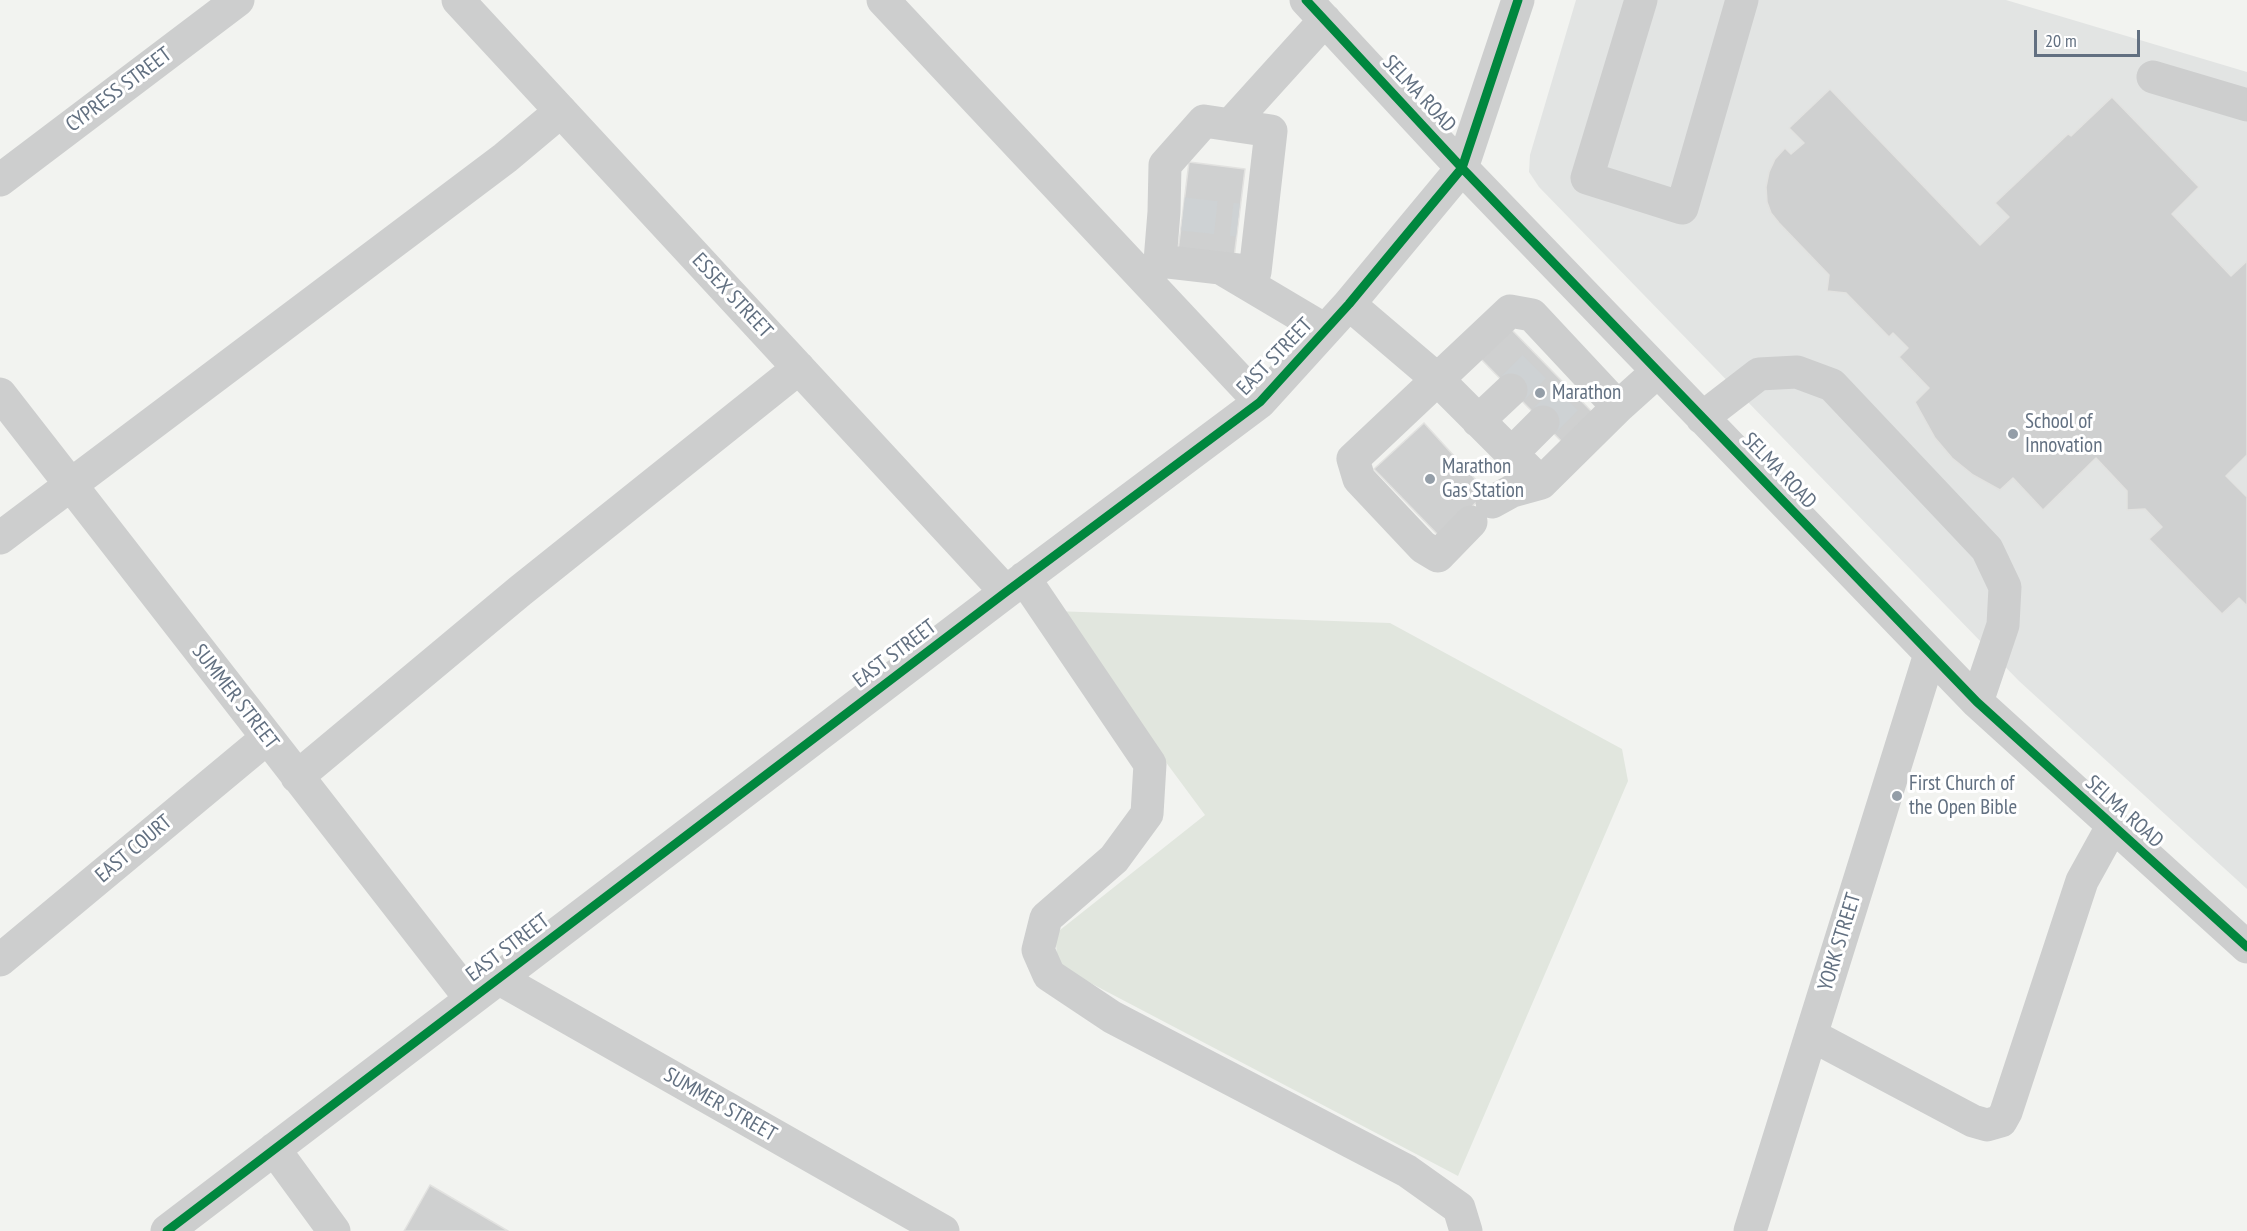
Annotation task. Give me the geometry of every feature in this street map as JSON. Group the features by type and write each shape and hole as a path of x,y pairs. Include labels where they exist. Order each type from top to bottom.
{"street":[{"name":"CYPRESS STREET","path":"0,180 238,0"},
{"name":"ESSEX STREET","path":"458,0 799,368 1015,585 1150,764 1147,814 1114,859 1046,918 1038,950 1049,975 1112,1017 1407,1171 1459,1208 1466,1231"},
{"path":"883,0 1260,402"},
{"name":"EAST STREET","path":"167,1231 1015,585 1260,402 1349,304 1462,168 1518,0"},
{"path":"1641,0 1587,178 1682,208 1742,0"},
{"path":"1230,125 1316,10"},
{"name":"SELMA ROAD","path":"1316,10 1462,168 1977,702 2247,947"},
{"path":"2153,77 2247,105"},
{"path":"0,538 505,158 561,111"},
{"path":"1204,121 1230,125 1271,131 1250,221 1255,272 1160,261 1174,213 1165,165 1204,121"},
{"path":"1222,269 1325,330"},
{"path":"1349,304 1437,380 1541,483"},
{"path":"1618,407 1581,385 1549,352 1532,315 1510,311 1353,459 1359,479 1423,547 1438,556 1481,512 1512,491 1541,483 1658,371"},
{"path":"297,777 520,591 799,368"},
{"path":"1702,418 1759,374 1797,372 1832,385 1987,549 2005,588 2003,625 1977,702"},
{"path":"1478,421 1511,390"},
{"name":"SUMMER STREET","path":"0,394 471,999"},
{"path":"1512,453 1543,422"},
{"name":"YORK STREET","path":"1750,1231 1930,654"},
{"name":"EAST COURT","path":"0,960 267,738"},
{"path":"1811,1035 1973,1121 1988,1125 2001,1121 2006,1112 2082,881 2113,825"},
{"name":"SUMMER STREET","path":"498,978 943,1231"},
{"path":"274,1149 334,1231"}],"shaded area":[{"name":"School of Innovation","path":"1576,0 2006,0 2247,72 2247,889 2019,681 1539,187 1529,172 1530,155"},
{"path":"1054,611 1390,623 1622,749 1628,781 1458,1176 1058,966 1055,934 1205,815"}],"building":[{"path":"1830,89 1980,245 2009,217 1995,203 2068,134 2071,136 2112,97 2199,187 2172,214 2231,276 2247,261 2247,455 2226,476 2247,497 2247,606 2239,598 2222,614 2149,539 2162,527 2145,509 2127,510 2127,491 2096,458 2043,510 2013,478 2000,490 1973,475 1952,458 1935,438 1915,402 1929,388 1899,357 1908,348 1893,333 1889,337 1846,293 1827,291 1829,275 1779,223 1771,213 1767,202 1766,187 1775,159 1785,148 1791,154 1804,143 1789,128"},
{"path":"1189,162 1245,169 1234,258 1178,251"},
{"path":"1508,326 1597,417 1567,447 1478,356"},
{"path":"1424,423 1487,492 1440,537 1374,469"},
{"path":"430,1185 508,1231 404,1231"}],"tunnel":[{"path":"1183,214 1238,220"},
{"path":"1511,390 1541,360"},
{"path":"1543,422 1573,392"}],"cycle path":[{"path":"1306,0 1462,168 1977,702 2247,947"},
{"path":"167,1231 1006,592 1260,402 1349,304 1462,168 1518,0"}],"place":[{"name":"Marathon","path":"1540,393"},
{"name":"School of Innovation","path":"2013,434"},
{"name":"Marathon Gas Station","path":"1430,479"},
{"name":"First Church of the Open Bible","path":"1897,796"}]}
